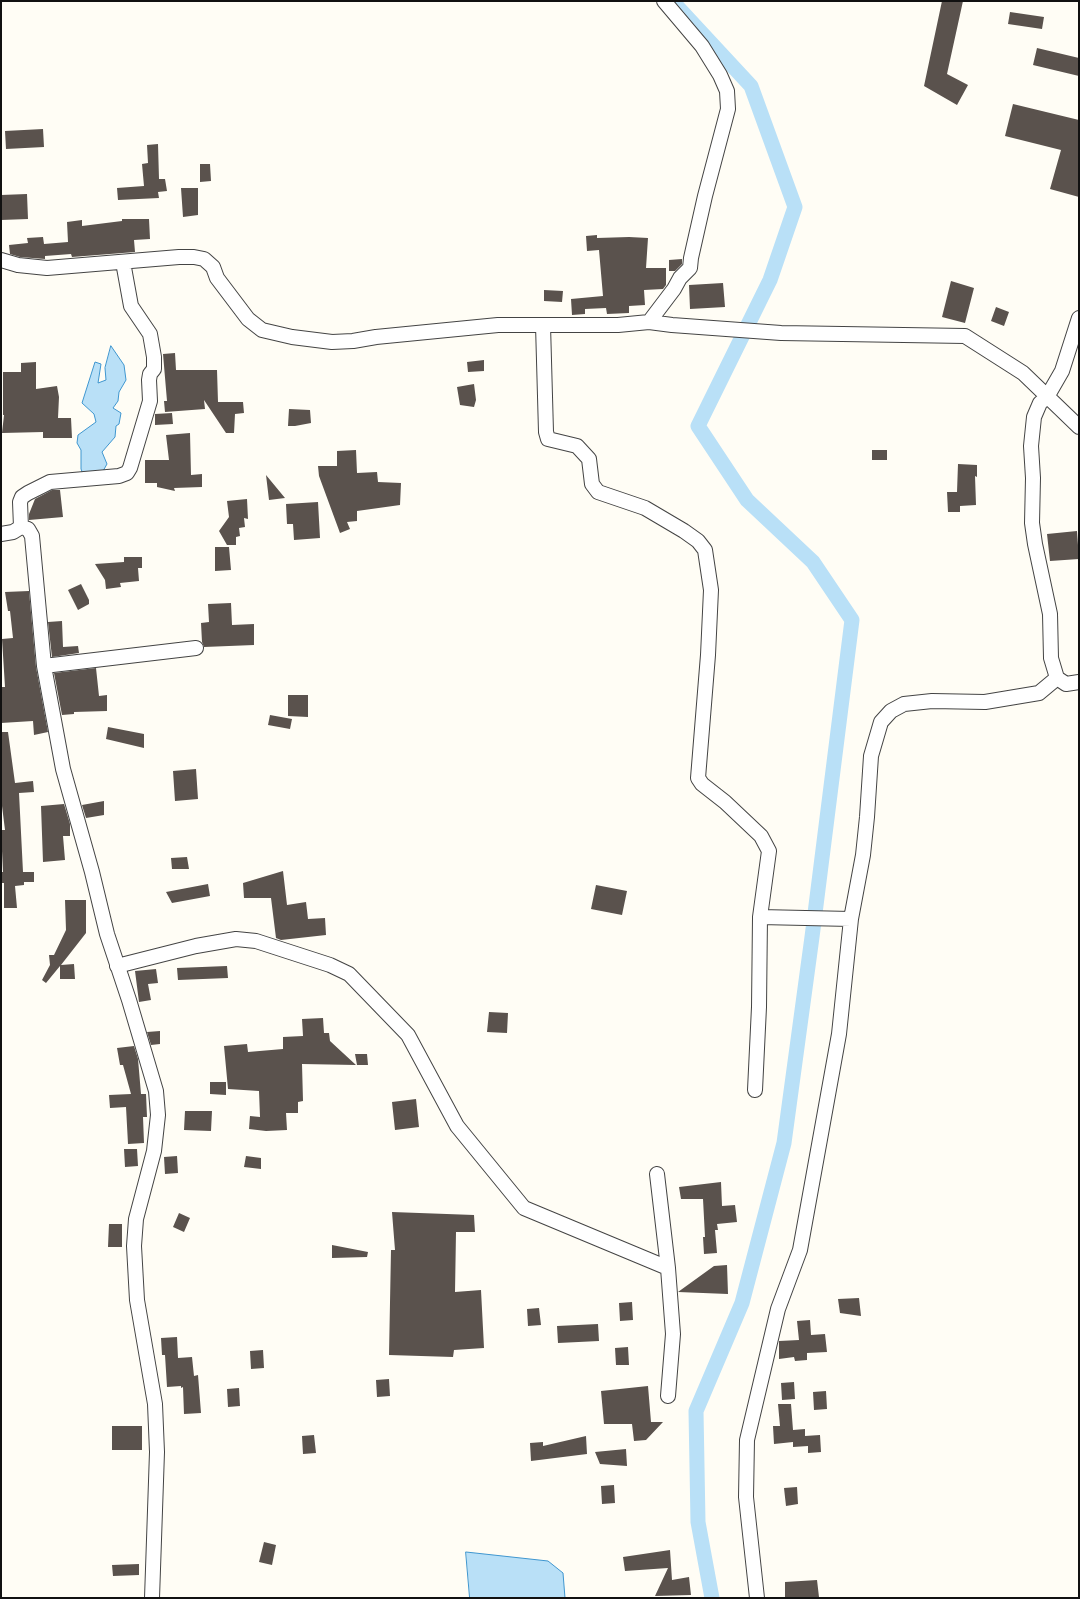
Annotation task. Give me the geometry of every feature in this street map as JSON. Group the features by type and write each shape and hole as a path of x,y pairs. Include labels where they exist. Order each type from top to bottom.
{"street":[{"path":"649,322 674,289 680,278 690,268 705,196 728,109 727,91 720,75 702,46 664,1"},
{"path":"1,260 18,265 47,268 179,257 204,259 213,267 217,278 248,319 262,330 292,338 332,342 353,341 376,336 498,325 618,325 649,322 781,333 965,336 1023,373 1079,427"},
{"path":"21,527 20,502 22,497 28,493 50,482 119,476 127,473 130,468 150,401 149,380 150,374 154,368 154,358 150,334 131,306 123,262"},
{"path":"1079,318 1062,370 1048,396 1040,403 1034,417 1031,446 1033,478 1032,502 1035,544 1050,614 1051,658 1057,678 1066,684 1079,682"},
{"path":"544,325 546,432 548,439 577,446 589,459 592,484 598,492 645,508 684,531 698,541 706,550 710,597 708,655 698,778 702,784 725,802 761,836 769,851 760,917 759,1007 755,1090"},
{"path":"1,534 13,532 21,527 28,529 32,536 44,666 63,769 92,872 106,934 129,1000 158,1102 154,1151 136,1219 134,1246 137,1300 155,1404 157,1452 152,1598"},
{"path":"44,666 196,648"},
{"path":"757,1598 746,1497 747,1440 778,1309 800,1250 818,1145 834,1065 851,919 863,855 868,817 870,756 881,722 891,711 904,704 932,701 985,702 1040,693 1057,678"},
{"path":"760,917 851,919"},
{"path":"117,966 196,946 236,939 256,941 330,965 349,974 408,1035 457,1126 524,1208 668,1268"},
{"path":"657,1174 668,1268 673,1334 668,1396"}],"water":[{"path":"111,346 124,365 126,380 119,392 118,401 113,408 121,413 119,424 116,426 115,437 102,452 107,464 99,478 85,479 81,469 81,450 77,443 78,435 96,422 94,414 82,403 95,362 101,364 98,383 106,380 105,368"},
{"path":"466,1552 548,1561 563,1573 565,1598 470,1598"}],"building":[{"path":"942,1 963,1 947,74 968,85 957,105 924,86"},
{"path":"1010,12 1044,17 1042,29 1008,24"},
{"path":"1037,48 1079,58 1079,76 1033,65"},
{"path":"1013,104 1079,120 1079,197 1050,189 1061,150 1005,136"},
{"path":"43,129 44,147 6,149 5,131"},
{"path":"158,144 159,179 165,179 167,191 158,192 159,198 118,200 117,188 144,186 142,164 148,163 147,145"},
{"path":"200,164 210,164 211,181 200,182"},
{"path":"181,188 198,188 198,215 183,217"},
{"path":"27,194 28,219 1,220 1,195"},
{"path":"122,219 149,219 150,239 134,240 135,252 72,257 71,254 45,256 45,259 20,257 10,254 9,245 28,243 27,238 43,237 44,244 68,242 67,222 82,220 82,226 122,221"},
{"path":"597,235 597,238 648,238 646,268 666,268 666,285 663,289 644,290 645,305 629,306 629,313 607,314 606,308 585,309 585,314 572,315 571,299 603,296 599,250 587,251 586,236"},
{"path":"682,259 682,264 675,271 669,271 669,260"},
{"path":"951,281 974,288 965,323 942,317"},
{"path":"723,283 725,307 690,309 689,285"},
{"path":"544,290 563,291 562,302 544,301"},
{"path":"996,307 1009,312 1004,326 991,321"},
{"path":"175,353 176,370 217,370 218,402 243,402 244,413 235,414 234,433 226,433 204,400 205,409 165,412 164,401 167,401 163,354"},
{"path":"484,360 484,371 468,372 467,362"},
{"path":"36,362 36,389 57,386 59,397 58,418 71,418 72,438 43,438 43,432 2,433 4,415 3,372 21,372 21,363"},
{"path":"474,384 476,400 474,407 460,405 457,387"},
{"path":"289,409 310,410 311,423 288,426"},
{"path":"172,413 173,424 155,425 155,414"},
{"path":"190,433 191,475 202,474 202,487 174,488 175,491 157,487 157,483 145,483 145,460 169,460 166,435"},
{"path":"356,450 357,473 377,472 378,482 401,483 400,505 357,511 357,521 347,522 350,529 340,533 319,476 318,466 337,466 337,451"},
{"path":"872,450 887,450 887,460 872,460"},
{"path":"958,464 977,465 977,477 975,476 976,505 960,506 960,512 948,512 947,492 957,492"},
{"path":"266,475 285,498 269,500"},
{"path":"52,490 60,490 63,517 29,520 29,514 35,499"},
{"path":"247,499 248,519 244,518 245,527 239,528 240,536 236,537 236,545 227,545 219,531 229,517 227,501"},
{"path":"318,502 320,538 294,540 293,524 287,524 286,504"},
{"path":"1077,531 1079,559 1050,561 1047,534"},
{"path":"215,547 229,547 231,570 215,571"},
{"path":"124,557 142,557 142,568 138,568 139,581 120,583 121,587 106,589 105,580 95,564 124,562"},
{"path":"81,584 89,600 89,604 78,610 68,590"},
{"path":"29,591 36,667 48,732 34,735 33,721 1,723 1,687 5,687 2,639 13,638 10,611 8,611 5,592"},
{"path":"231,603 232,625 254,624 254,645 204,647 202,642 201,623 209,622 208,604"},
{"path":"62,621 63,647 78,646 79,653 52,657 48,622"},
{"path":"96,668 99,696 107,695 107,711 74,712 74,714 62,715 54,673"},
{"path":"288,695 308,695 308,717 288,716"},
{"path":"270,715 292,719 290,729 268,725"},
{"path":"108,727 144,734 144,748 106,739"},
{"path":"1,732 8,732 15,783 33,781 34,792 19,793 23,872 34,872 34,882 24,882 24,885 15,886 17,908 4,908 4,883 1,883 1,872 3,872 1,830 5,830 1,798"},
{"path":"196,769 198,799 175,801 173,771"},
{"path":"104,801 104,815 86,818 82,805"},
{"path":"64,804 70,824 70,836 63,836 65,860 43,862 41,806"},
{"path":"187,857 189,869 172,869 171,858"},
{"path":"283,871 287,905 306,902 308,919 325,918 326,935 281,940 276,938 271,898 244,898 243,883"},
{"path":"208,884 210,896 172,903 166,892"},
{"path":"596,885 627,891 622,915 591,909"},
{"path":"65,900 86,900 86,933 61,965 74,964 75,979 60,979 60,966 46,983 42,980 50,965 49,955 54,955 66,930"},
{"path":"227,966 228,978 178,980 177,968"},
{"path":"156,969 158,983 148,984 151,1000 139,1002 135,971"},
{"path":"489,1012 508,1013 507,1033 487,1032"},
{"path":"323,1018 324,1033 329,1033 330,1041 356,1065 302,1064 303,1101 298,1102 298,1113 286,1113 287,1130 266,1131 249,1129 250,1116 260,1117 259,1091 228,1089 224,1046 247,1044 248,1052 283,1049 283,1037 303,1036 302,1019"},
{"path":"160,1031 160,1044 151,1045 147,1032"},
{"path":"134,1046 138,1059 141,1094 146,1094 147,1117 143,1117 144,1143 128,1144 126,1107 110,1108 109,1095 131,1094 123,1065 120,1065 117,1048"},
{"path":"355,1054 367,1054 368,1065 357,1065"},
{"path":"210,1082 226,1082 226,1095 210,1094"},
{"path":"416,1099 419,1127 395,1130 392,1102"},
{"path":"185,1111 212,1111 211,1131 184,1130"},
{"path":"124,1149 137,1149 138,1166 125,1167"},
{"path":"177,1156 178,1173 165,1174 164,1157"},
{"path":"246,1156 261,1158 261,1169 244,1167"},
{"path":"721,1182 722,1206 735,1205 737,1222 717,1224 718,1230 715,1230 717,1253 704,1254 703,1237 705,1237 703,1199 681,1199 679,1187"},
{"path":"392,1212 474,1215 475,1232 456,1232 455,1292 481,1290 484,1348 454,1350 453,1357 389,1355 391,1250 395,1250"},
{"path":"179,1213 190,1218 184,1232 173,1227"},
{"path":"109,1224 122,1224 122,1247 108,1247"},
{"path":"332,1245 368,1252 367,1257 332,1258"},
{"path":"727,1265 728,1294 678,1292 714,1266"},
{"path":"859,1298 861,1316 840,1313 838,1299"},
{"path":"632,1302 633,1320 620,1321 619,1303"},
{"path":"539,1308 541,1325 528,1326 527,1309"},
{"path":"810,1320 811,1335 825,1334 827,1352 807,1353 807,1360 795,1361 794,1357 779,1359 779,1341 799,1340 797,1321"},
{"path":"598,1324 599,1341 558,1343 557,1326"},
{"path":"177,1337 178,1358 192,1357 194,1376 198,1375 201,1413 184,1414 183,1387 167,1387 165,1355 162,1355 161,1338"},
{"path":"628,1347 629,1365 616,1365 615,1348"},
{"path":"263,1350 264,1368 251,1369 250,1351"},
{"path":"389,1379 390,1396 377,1397 376,1380"},
{"path":"794,1382 795,1399 782,1400 781,1383"},
{"path":"648,1386 651,1422 663,1422 646,1440 634,1441 632,1424 604,1424 601,1391"},
{"path":"239,1388 240,1406 228,1407 227,1389"},
{"path":"826,1391 827,1409 814,1410 813,1392"},
{"path":"778,1404 791,1404 793,1430 805,1429 805,1436 820,1435 821,1452 808,1453 808,1446 793,1447 793,1442 774,1444 773,1426 780,1426"},
{"path":"112,1426 142,1426 142,1450 112,1450"},
{"path":"314,1435 316,1453 303,1454 302,1436"},
{"path":"586,1436 587,1454 531,1461 530,1443 543,1442 543,1446"},
{"path":"626,1449 627,1466 600,1464 595,1452"},
{"path":"614,1485 615,1503 602,1504 601,1486"},
{"path":"797,1487 798,1504 786,1506 784,1488"},
{"path":"264,1542 276,1545 272,1565 259,1562"},
{"path":"670,1550 672,1580 689,1577 691,1595 655,1596 668,1568 625,1571 623,1557"},
{"path":"139,1564 139,1575 113,1576 112,1565"},
{"path":"817,1580 819,1597 785,1598 785,1582"}],"waterway":[{"path":"672,1 751,86 795,207 770,280 698,426 747,500 813,562 852,620 812,937 784,1143 742,1303 696,1411 698,1522 712,1598"}]}
